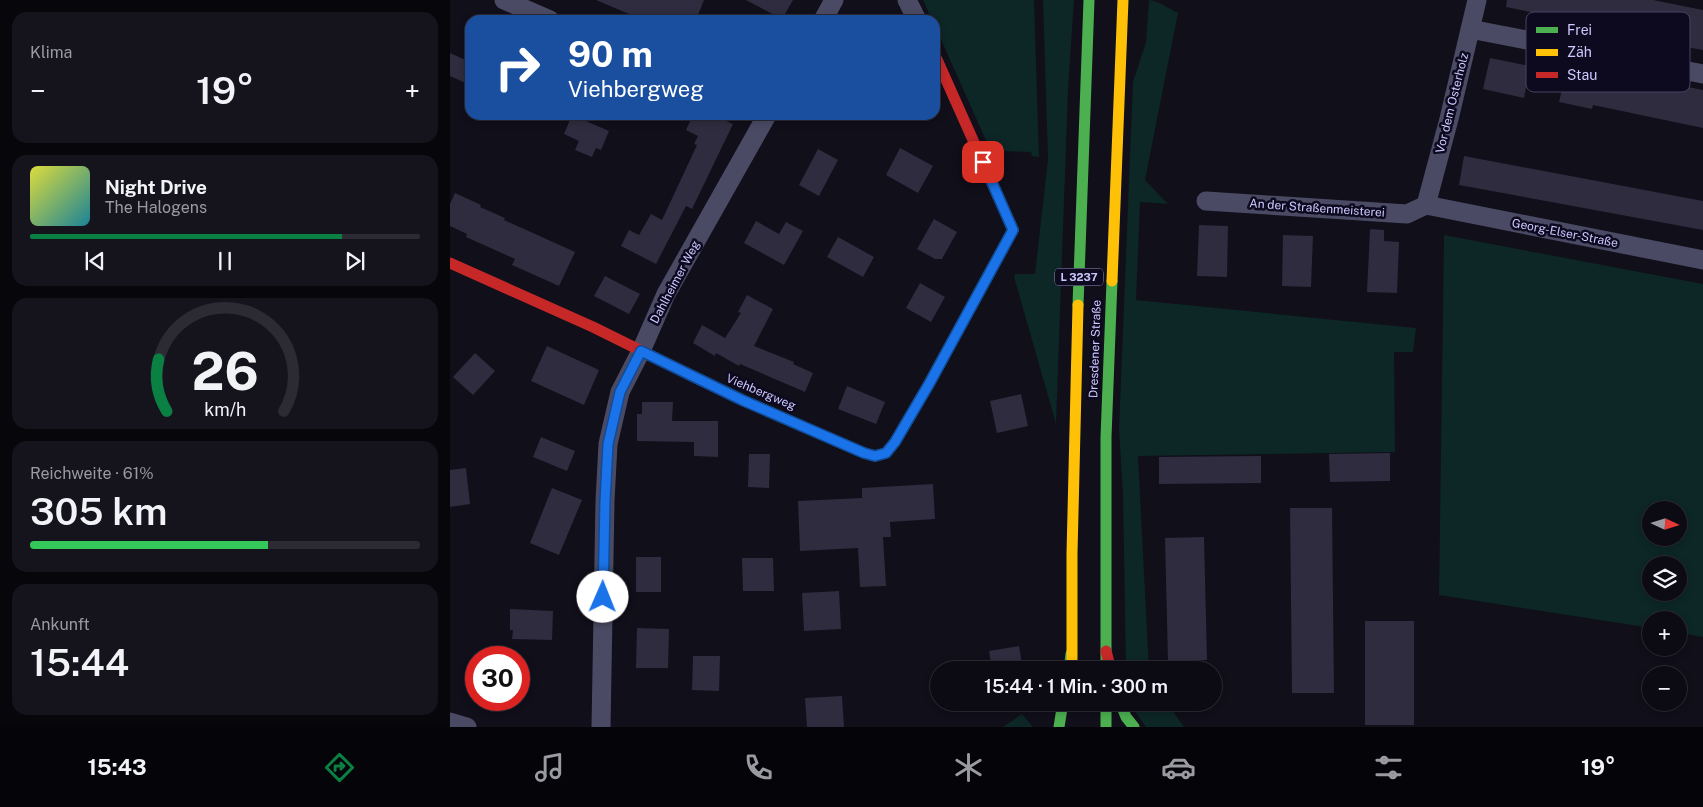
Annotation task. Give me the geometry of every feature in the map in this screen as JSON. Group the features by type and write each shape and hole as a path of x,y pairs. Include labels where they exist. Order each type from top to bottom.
{"main road":[{"name":"Dresdener Straße","path":"1071,661 1081,195 1089,0"},
{"name":"Dresdener Straße","path":"1106,661 1106,437 1123,0"},
{"name":"Viehbergweg","path":"450,263 584,323 742,400 864,453 875,456 886,453 895,442 929,384 1013,230 940,66"},
{"path":"1106,650 1109,661"},
{"path":"1059,727 1062,711"},
{"path":"1072,711 1072,719"},
{"path":"1106,711 1106,727"},
{"path":"1124,711 1134,727"}],"street":[{"path":"504,0 538,15"},
{"path":"826,15 834,0"},
{"path":"907,0 914,15"},
{"name":"Vor dem Osterholz","path":"1426,205 1449,119 1476,0"},
{"path":"1470,29 1526,40"},
{"path":"1690,71 1703,74"},
{"name":"Dahlheimer Weg","path":"601,727 605,501 608,444 620,392 641,351 666,294 759,120"},
{"name":"An der Straßenmeisterei","path":"1206,200 1406,214 1426,205"},
{"name":"Georg-Elser-Straße","path":"1426,205 1703,260"},
{"path":"450,722 467,727"}],"green space":[{"path":"923,0 1034,0 1039,157 1032,156 1031,152 1003,151 1002,155 992,154 940,37 940,15 930,15"},
{"path":"1043,0 1074,0 1068,90 1056,424 1014,277 1015,274 1035,274 1048,159"},
{"path":"1149,0 1160,3 1178,13 1145,180 1168,204 1140,202 1136,300 1416,328 1413,352 1394,352 1395,452 1138,456 1149,661 1126,661 1123,496 1119,429 1133,82 1146,42"},
{"path":"1444,235 1703,284 1703,637 1687,634 1687,611 1642,611 1642,627 1439,595"},
{"path":"1135,711 1173,711 1184,727 1146,727"},
{"path":"1022,714 1033,727 1003,727"}],"building":[{"path":"596,0 704,0 698,15 631,15"},
{"path":"746,0 793,0 784,15 774,15"},
{"path":"1507,0 1653,0 1703,10 1703,50 1690,48 1690,12 1531,12 1506,7"},
{"path":"450,53 465,60 465,83 450,76"},
{"path":"1490,58 1526,65 1524,98 1483,89"},
{"path":"1690,87 1703,90 1703,128 1593,105 1592,109 1559,102 1561,92 1690,92"},
{"path":"570,120 584,120 609,131 601,150 596,148 592,157 575,150 579,141 564,134"},
{"path":"691,120 724,120 733,124 692,209 686,206 656,264 621,246 629,230 639,235 651,214 662,220 697,145 694,144 698,136 686,130"},
{"path":"900,148 933,166 918,193 886,175"},
{"path":"818,149 838,160 819,196 799,185"},
{"path":"1464,156 1703,201 1703,230 1459,185"},
{"path":"455,193 505,218 504,220 575,252 559,286 512,265 515,259 466,237 467,234 450,226 450,204"},
{"path":"934,219 957,232 942,259 935,259 917,249"},
{"path":"756,221 779,234 786,222 803,231 784,265 744,243"},
{"path":"1199,225 1228,226 1227,277 1197,276"},
{"path":"1370,229 1384,230 1384,241 1399,242 1397,293 1367,292"},
{"path":"1283,235 1313,236 1311,287 1282,286"},
{"path":"838,237 874,257 863,277 827,257"},
{"path":"605,276 640,294 629,314 594,296"},
{"path":"920,283 945,297 931,322 906,308"},
{"path":"747,295 773,309 754,346 794,362 793,364 813,373 805,392 740,364 739,366 716,353 715,356 693,343 702,325 725,338 741,313 738,312"},
{"path":"547,346 599,370 584,405 531,381"},
{"path":"475,353 495,371 473,395 453,377"},
{"path":"847,386 885,402 876,424 838,409"},
{"path":"1021,394 1028,426 997,433 990,401"},
{"path":"642,402 673,402 672,421 718,421 718,457 694,456 694,442 637,441 637,414 642,414"},
{"path":"541,437 575,451 567,471 533,457"},
{"path":"1390,453 1390,481 1330,482 1329,454"},
{"path":"749,454 770,454 769,488 748,487"},
{"path":"1261,456 1261,483 1159,484 1159,457"},
{"path":"466,468 470,504 450,507 450,470"},
{"path":"933,484 935,519 890,522 891,537 883,537 886,586 860,587 858,548 800,551 798,501 862,498 862,488"},
{"path":"552,488 582,500 559,555 530,543"},
{"path":"1290,508 1332,508 1334,693 1292,693"},
{"path":"1204,537 1207,660 1168,661 1165,538"},
{"path":"636,557 661,557 661,592 636,592"},
{"path":"742,558 773,558 774,591 743,591"},
{"path":"839,591 841,629 804,631 802,593"},
{"path":"510,609 553,611 552,640 512,639 513,630 510,630"},
{"path":"1365,621 1414,621 1414,725 1365,725"},
{"path":"637,628 669,629 668,668 636,668"},
{"path":"1019,646 1022,661 991,661 989,651"},
{"path":"693,656 720,656 719,691 692,690"},
{"path":"842,696 844,727 807,727 805,698"}],"traffic: fast":[{"path":"1078,305 1089,0"},
{"path":"688,374 742,400 864,453 875,456 886,453 895,442 929,384 1013,230 1010,223"},
{"path":"1106,661 1106,437 1112,281"},
{"path":"1070,661 1071,654"},
{"path":"1059,727 1062,711"},
{"path":"1106,711 1106,727"},
{"path":"1124,711 1134,727"}],"traffic: slow":[{"path":"1112,281 1123,0"},
{"path":"1072,661 1072,554 1078,305"}],"traffic: jam":[{"path":"940,66 1010,223"},
{"path":"450,263 593,327 688,374"},
{"path":"1106,651 1109,661"}],"route":[{"path":"603,597 608,444 620,392 641,351 742,400 864,453 875,456 886,453 895,442 929,384 1013,230 983,162"}]}
